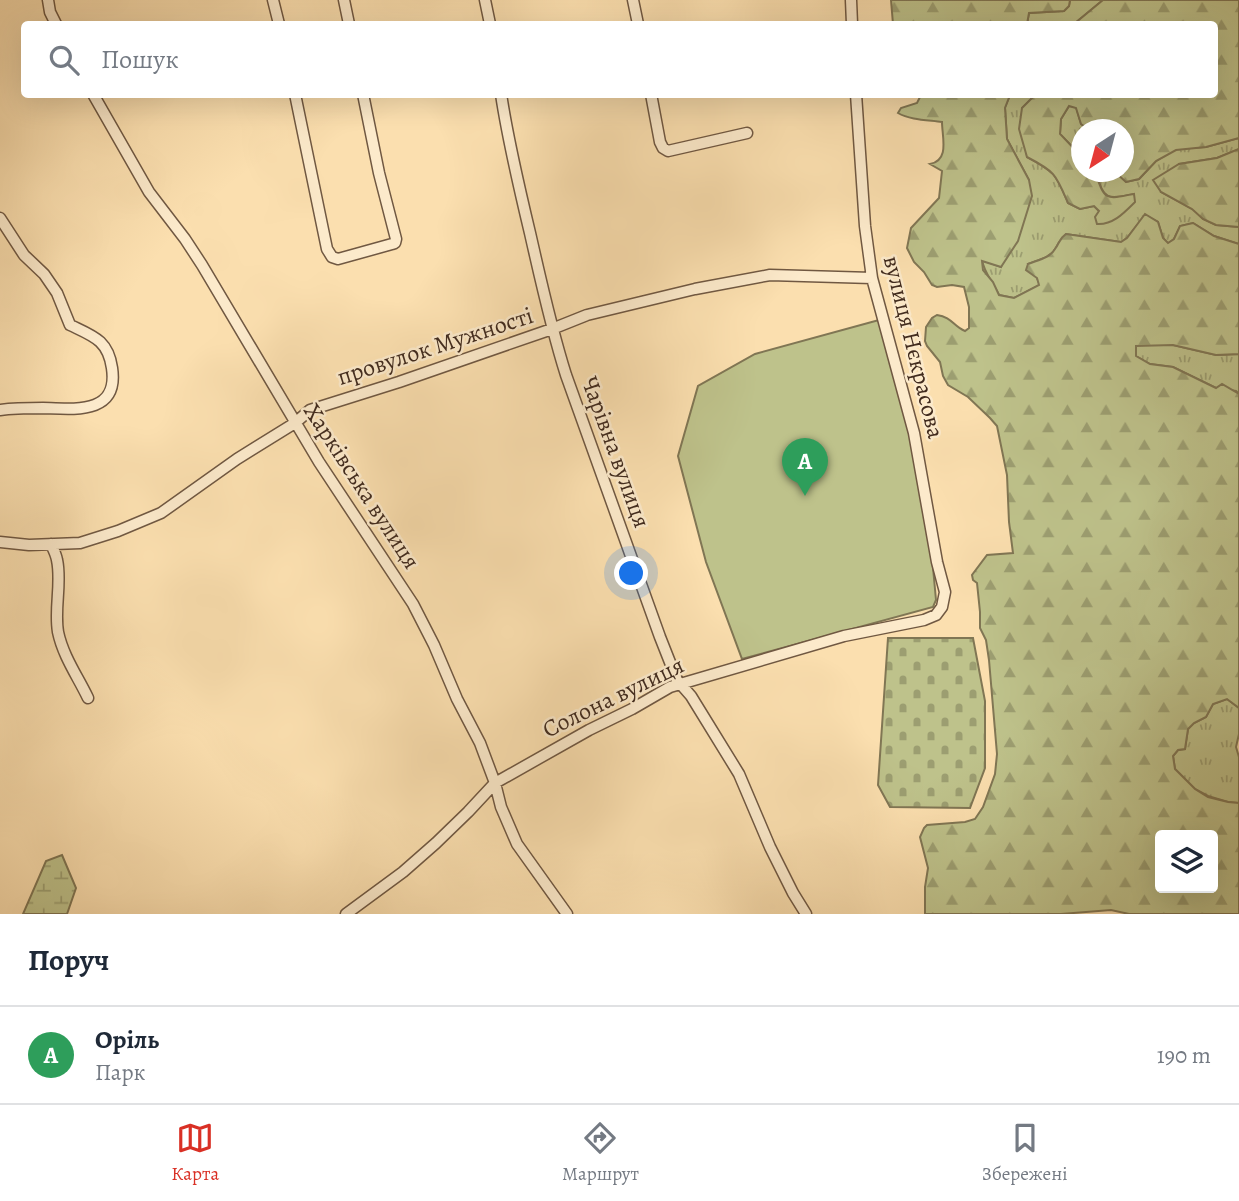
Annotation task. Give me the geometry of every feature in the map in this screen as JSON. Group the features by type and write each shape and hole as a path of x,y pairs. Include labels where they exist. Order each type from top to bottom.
{"street":[{"path":"48,0 54,21"},
{"path":"273,0 278,21"},
{"path":"344,0 348,21"},
{"path":"485,0 489,21"},
{"path":"633,0 637,21"},
{"path":"851,0 852,21"},
{"name":"Харківська вулиця","path":"95,98 142,182 196,257 325,472 413,604 480,743 501,807 517,844 567,914"},
{"path":"296,98 327,249 331,257 338,259 395,243 396,239 364,98"},
{"name":"Чарівна вулиця","path":"502,98 552,329 660,637 677,680 691,696 739,774 770,848 806,914"},
{"path":"652,98 660,142 668,151 747,133"},
{"name":"вулиця Нєкрасова","path":"856,98 865,226 872,278 914,433 937,562 945,592 942,607"},
{"path":"0,218 24,255 44,274 57,293 70,325 100,340 108,353 113,383 108,396 94,407 0,410"},
{"name":"провулок Мужності","path":"0,542 29,545 80,543 118,531 161,513 237,459 295,423 310,410 399,382 587,315 695,289 770,275 872,278"},
{"path":"51,544 59,574 58,632 64,651 88,698"},
{"name":"Солона вулиця","path":"346,914 428,850 495,783 670,687 844,636 925,621 936,615 942,607"}],"green space":[{"path":"891,0 1070,0 1064,11 1029,13 1028,21 893,21"},
{"path":"1070,0 1103,0 1078,21 1028,21 1029,13 1064,11"},
{"path":"1103,0 1239,0 1239,138 1206,147 1176,150 1156,161 1139,179 1134,180 1134,119 1079,119 1076,108 1069,106 1061,119 1060,134 1071,146 1071,182 1099,182 1104,193 1111,197 1134,194 1135,202 1122,214 1108,223 1097,224 1095,217 1099,211 1094,206 1080,209 1068,203 1054,175 1027,157 1019,129 1022,108 1032,98 1218,98 1218,21 1078,21"},
{"path":"920,98 1009,98 1005,108 1007,139 1029,180 1032,196 1018,241 1001,267 982,261 983,270 999,295 1014,298 1039,285 1037,278 1026,270 1028,264 1050,255 1066,234 1121,242 1145,214 1158,222 1163,238 1168,243 1174,239 1180,226 1193,223 1214,236 1239,244 1239,354 1216,355 1173,345 1136,346 1136,356 1150,364 1173,367 1216,388 1222,384 1239,394 1239,708 1227,699 1213,704 1206,717 1188,729 1185,749 1178,750 1173,756 1175,769 1195,789 1208,797 1239,803 1239,914 1129,914 1111,910 1061,914 925,914 928,868 920,837 924,828 927,825 975,819 983,807 995,774 997,754 989,660 986,640 980,628 977,583 972,575 987,555 1013,553 1007,475 997,426 968,397 948,385 940,362 925,341 926,327 937,315 965,331 969,328 969,307 964,287 932,285 907,248 911,228 939,198 942,171 930,164 936,162 943,153 942,122 898,113 901,108 917,103"},
{"path":"1009,98 1032,98 1022,108 1027,157 1050,171 1068,203 1080,209 1094,206 1099,211 1134,194 1111,197 1104,192 1099,182 1134,182 1156,161 1176,149 1206,147 1239,138 1239,149 1217,158 1179,164 1161,192 1216,225 1239,227 1239,244 1214,236 1193,223 1180,226 1174,239 1168,244 1158,222 1145,215 1121,242 1066,234 1050,255 1028,264 1040,285 1014,298 999,295 982,260 1001,267 1029,180 1007,139 1005,107"},
{"path":"1069,106 1076,107 1080,119 1071,119 1071,146 1060,134 1061,119"},
{"path":"1239,149 1239,227 1216,225 1203,219 1192,209 1161,192 1153,180 1179,164 1217,158"},
{"path":"879,320 912,443 930,535 936,600 933,607 742,659 706,562 678,456 698,386 755,354"},
{"path":"1136,345 1173,345 1216,355 1239,354 1239,394 1236,391 1216,388 1173,367 1150,364 1136,356"},
{"path":"888,638 973,638 985,701 985,768 970,808 890,807 878,785"},
{"path":"1227,699 1239,708 1236,747 1239,757 1239,803 1208,796 1195,789 1175,769 1173,756 1178,750 1185,749 1188,729 1206,717 1213,704"},
{"path":"62,855 76,888 67,914 23,914 46,861"}],"place":[{"name":"Оріль","path":"805,496"}]}
